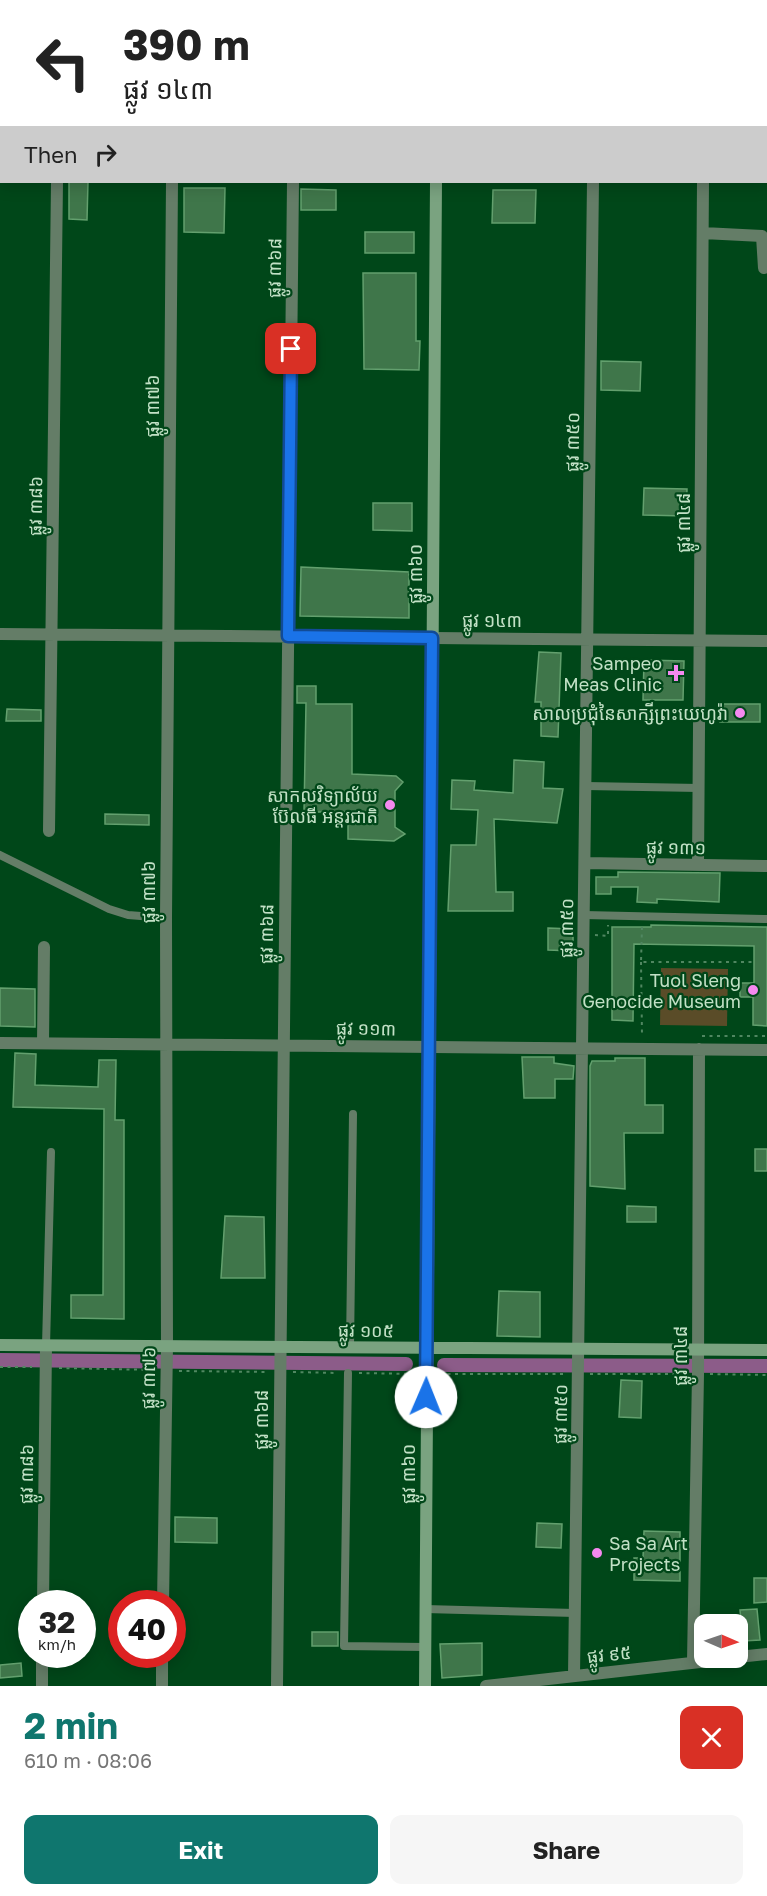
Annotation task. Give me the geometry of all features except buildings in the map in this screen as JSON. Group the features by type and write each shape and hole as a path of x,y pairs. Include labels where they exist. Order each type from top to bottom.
{"street":[{"name":"ផ្លូវ ៣៨៦","path":"49,831 57,183"},
{"name":"ផ្លូវ ៣៧៦","path":"163,1590 167,1350 166,918 172,183"},
{"name":"ផ្លូវ ៣៦៨","path":"277,1686 293,183"},
{"name":"ផ្លូវ ៣៦០","path":"425,1686 436,183"},
{"name":"ផ្លូវ ៣៥០","path":"574,1676 593,183"},
{"name":"ផ្លូវ ៣៤៨","path":"698,865 703,183"},
{"path":"703,233 762,236 764,268"},
{"name":"ផ្លូវ ១៤៣","path":"0,634 767,641"},
{"name":"ផ្លូវ ១៣១","path":"585,863 767,866"},
{"path":"43,1043 44,947"},
{"name":"ផ្លូវ ១១៣","path":"0,1043 767,1050"},
{"name":"ផ្លូវ ៣៤៨","path":"693,1662 698,1374 699,1049"},
{"name":"ផ្លូវ ១០៥","path":"0,1345 46,1349 280,1352 350,1348 427,1353 579,1354 698,1354 767,1350"},
{"name":"ផ្លូវ ៣៨៦","path":"43,1590 46,1349"},
{"name":"ផ្លូវ ៩៥","path":"748,1656 767,1654"},
{"name":"ផ្លូវ ៩៥","path":"486,1686 693,1662"},
{"path":"42,1668 42,1686"},
{"path":"162,1668 162,1686"}],"lane":[{"path":"586,786 699,788"},
{"path":"0,855 109,909 128,915 166,918"},
{"path":"584,915 767,919"},
{"path":"350,1348 353,1114"},
{"path":"46,1349 51,1152"},
{"path":"348,1373 344,1646 424,1647"},
{"path":"425,1609 575,1612"}],"path":[{"path":"584,935 608,936 608,924"},
{"path":"642,925 641,1035 652,1035"},
{"path":"641,962 754,962"},
{"path":"698,1036 767,1036"},
{"path":"0,1366 426,1374 767,1375"}],"shaded area":[{"path":"661,968 728,969 727,1026 660,1025"}],"waterway":[{"path":"0,1360 406,1364"},
{"path":"444,1365 767,1366"}],"place":[{"name":"Sampeo Meas Clinic","path":"676,673"},
{"name":"សាលប្រជុំនៃសាក្សីព្រះយេហូវ៉ា","path":"740,713"},
{"name":"សាកលវិទ្យាល័យ ប៊ែលធី អន្តរជាតិ","path":"390,805"},
{"name":"Tuol Sleng Genocide Museum","path":"753,990"},
{"name":"Sa Sa Art Projects","path":"597,1553"}],"route":[{"path":"291,349 288,636 432,638 426,1397"}]}
